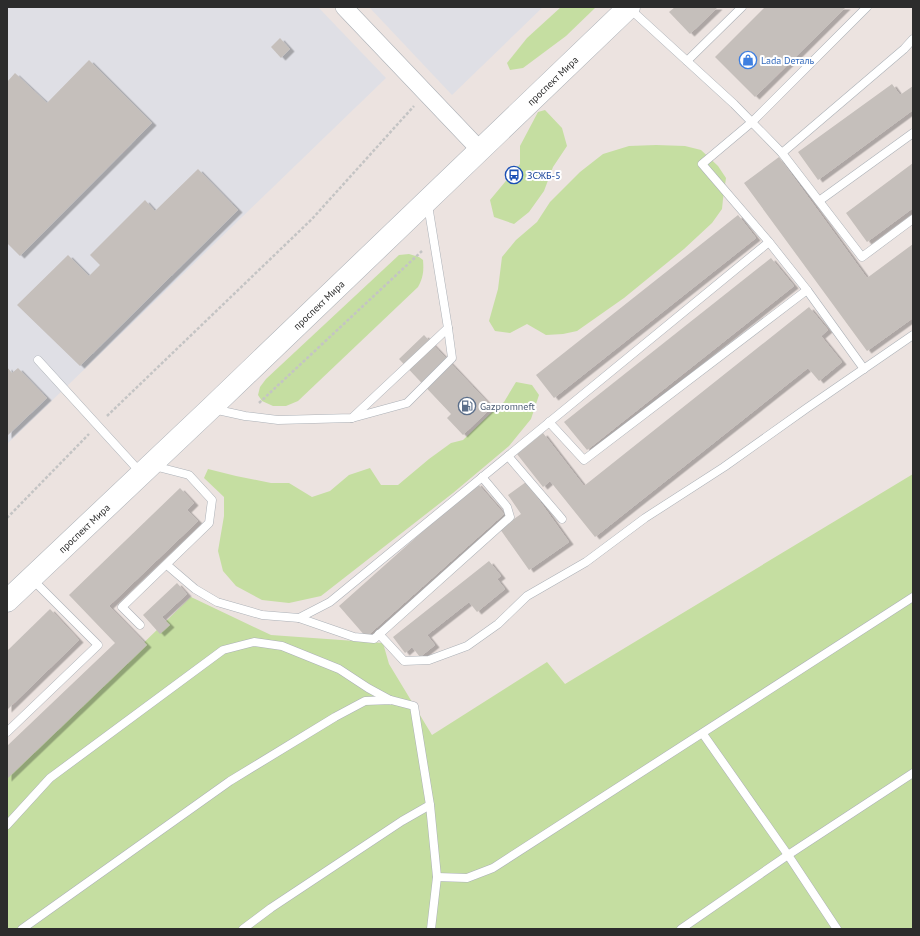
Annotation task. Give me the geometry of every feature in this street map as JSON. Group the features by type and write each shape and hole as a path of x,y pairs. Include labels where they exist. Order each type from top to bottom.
{"street":[{"path":"344,7 480,150"},
{"name":"проспект Мира","path":"7,601 210,409 629,7"}],"lane":[{"path":"629,7 734,104 782,153 862,256 913,219"},
{"path":"687,61 742,7"},
{"path":"864,369 807,290 702,164 752,122 867,7"},
{"path":"782,153 904,49 913,39"},
{"path":"819,201 913,133"},
{"path":"210,409 245,416 278,420 352,418 407,403 452,358 427,201"},
{"path":"299,618 330,602 768,242"},
{"path":"549,422 584,460 807,290"},
{"path":"352,418 448,328"},
{"path":"380,634 404,661 429,660 467,646 498,624 527,596 586,562 645,518 724,467 807,408 913,336"},
{"path":"38,360 97,425 146,469 189,475 212,500 209,523 122,608 140,625"},
{"path":"508,456 562,518"},
{"path":"167,565 195,589 217,602 262,615 299,618 354,637 374,639 510,517 507,507 482,477"},
{"path":"7,732 98,645 31,578"},
{"path":"437,877 467,878 493,868 703,734 913,597"},
{"path":"7,825 50,778 223,650 254,642 282,646 338,668 368,688 391,700 414,706 430,805 437,877 431,929"},
{"path":"22,929 230,781 335,717 365,701 391,700"},
{"path":"703,734 788,855 837,929"},
{"path":"681,929 788,855 913,773"},
{"path":"243,929 271,908 402,821 430,805"}],"path":[{"path":"7,518 97,425 312,219 426,92"},
{"path":"245,416 434,239"}],"shaded area":[{"path":"7,7 318,7 386,78 7,444"},
{"path":"369,7 543,7 452,95"}],"green space":[{"path":"561,7 595,8 566,36 523,68 510,70 507,63 527,38"},
{"path":"545,110 562,128 567,146 553,167 544,191 529,212 514,224 494,217 490,200 520,164 520,146 538,112"},
{"path":"629,146 685,146 701,150 718,166 726,178 722,209 712,223 684,249 624,298 577,331 546,335 527,324 510,333 495,331 489,321 498,289 502,257 516,240 537,222 550,202 580,172 603,154"},
{"path":"409,254 423,260 423,274 418,287 298,401 286,406 273,406 262,401 258,395 260,387 266,379 399,255"},
{"path":"516,382 532,385 539,395 531,419 509,446 453,493 321,596 289,603 262,600 236,586 223,571 218,551 224,516 224,497 204,478 208,469 271,483 289,483 312,497 330,491 349,475 370,468 381,485 398,485 451,443 463,440 504,402"},
{"path":"913,474 913,929 7,929 7,775 191,597 271,635 383,643 389,664 432,735 547,662 565,684"}],"building":[{"path":"675,7 718,7 690,34 669,12"},
{"path":"765,7 846,7 755,97 715,57"},
{"path":"280,38 290,49 281,58 271,47"},
{"path":"89,60 152,123 20,256 7,243 7,82 15,73 47,103"},
{"path":"892,84 900,95 913,86 913,110 818,180 798,152"},
{"path":"779,157 867,278 913,244 913,318 867,351 744,183"},
{"path":"913,163 913,208 867,242 846,213"},
{"path":"198,169 238,210 80,366 17,305 68,255 89,276 100,265 90,255 145,200 155,211"},
{"path":"738,215 756,238 554,398 536,375"},
{"path":"771,258 794,286 587,450 564,422"},
{"path":"809,307 828,330 821,336 842,362 819,381 808,368 595,537 550,481 543,487 517,454 543,433 584,486"},
{"path":"424,335 492,407 463,435 447,418 451,414 399,359"},
{"path":"7,367 12,373 18,368 47,398 7,436"},
{"path":"526,482 569,542 529,570 500,529 521,514 508,495"},
{"path":"477,483 504,514 366,637 339,606"},
{"path":"180,488 194,503 187,510 198,521 109,606 147,645 7,779 7,746 115,643 69,595"},
{"path":"489,561 501,576 497,579 505,589 477,612 469,602 427,635 435,645 420,657 412,647 405,653 393,637"},
{"path":"177,583 187,594 162,617 170,625 160,634 143,615"},
{"path":"50,609 79,640 7,710 7,651"}],"place":[{"name":"Lada Dеталь","path":"748,60"},
{"name":"ЗСЖБ-5","path":"514,175"},
{"name":"Gazpromneft","path":"467,406"}]}
